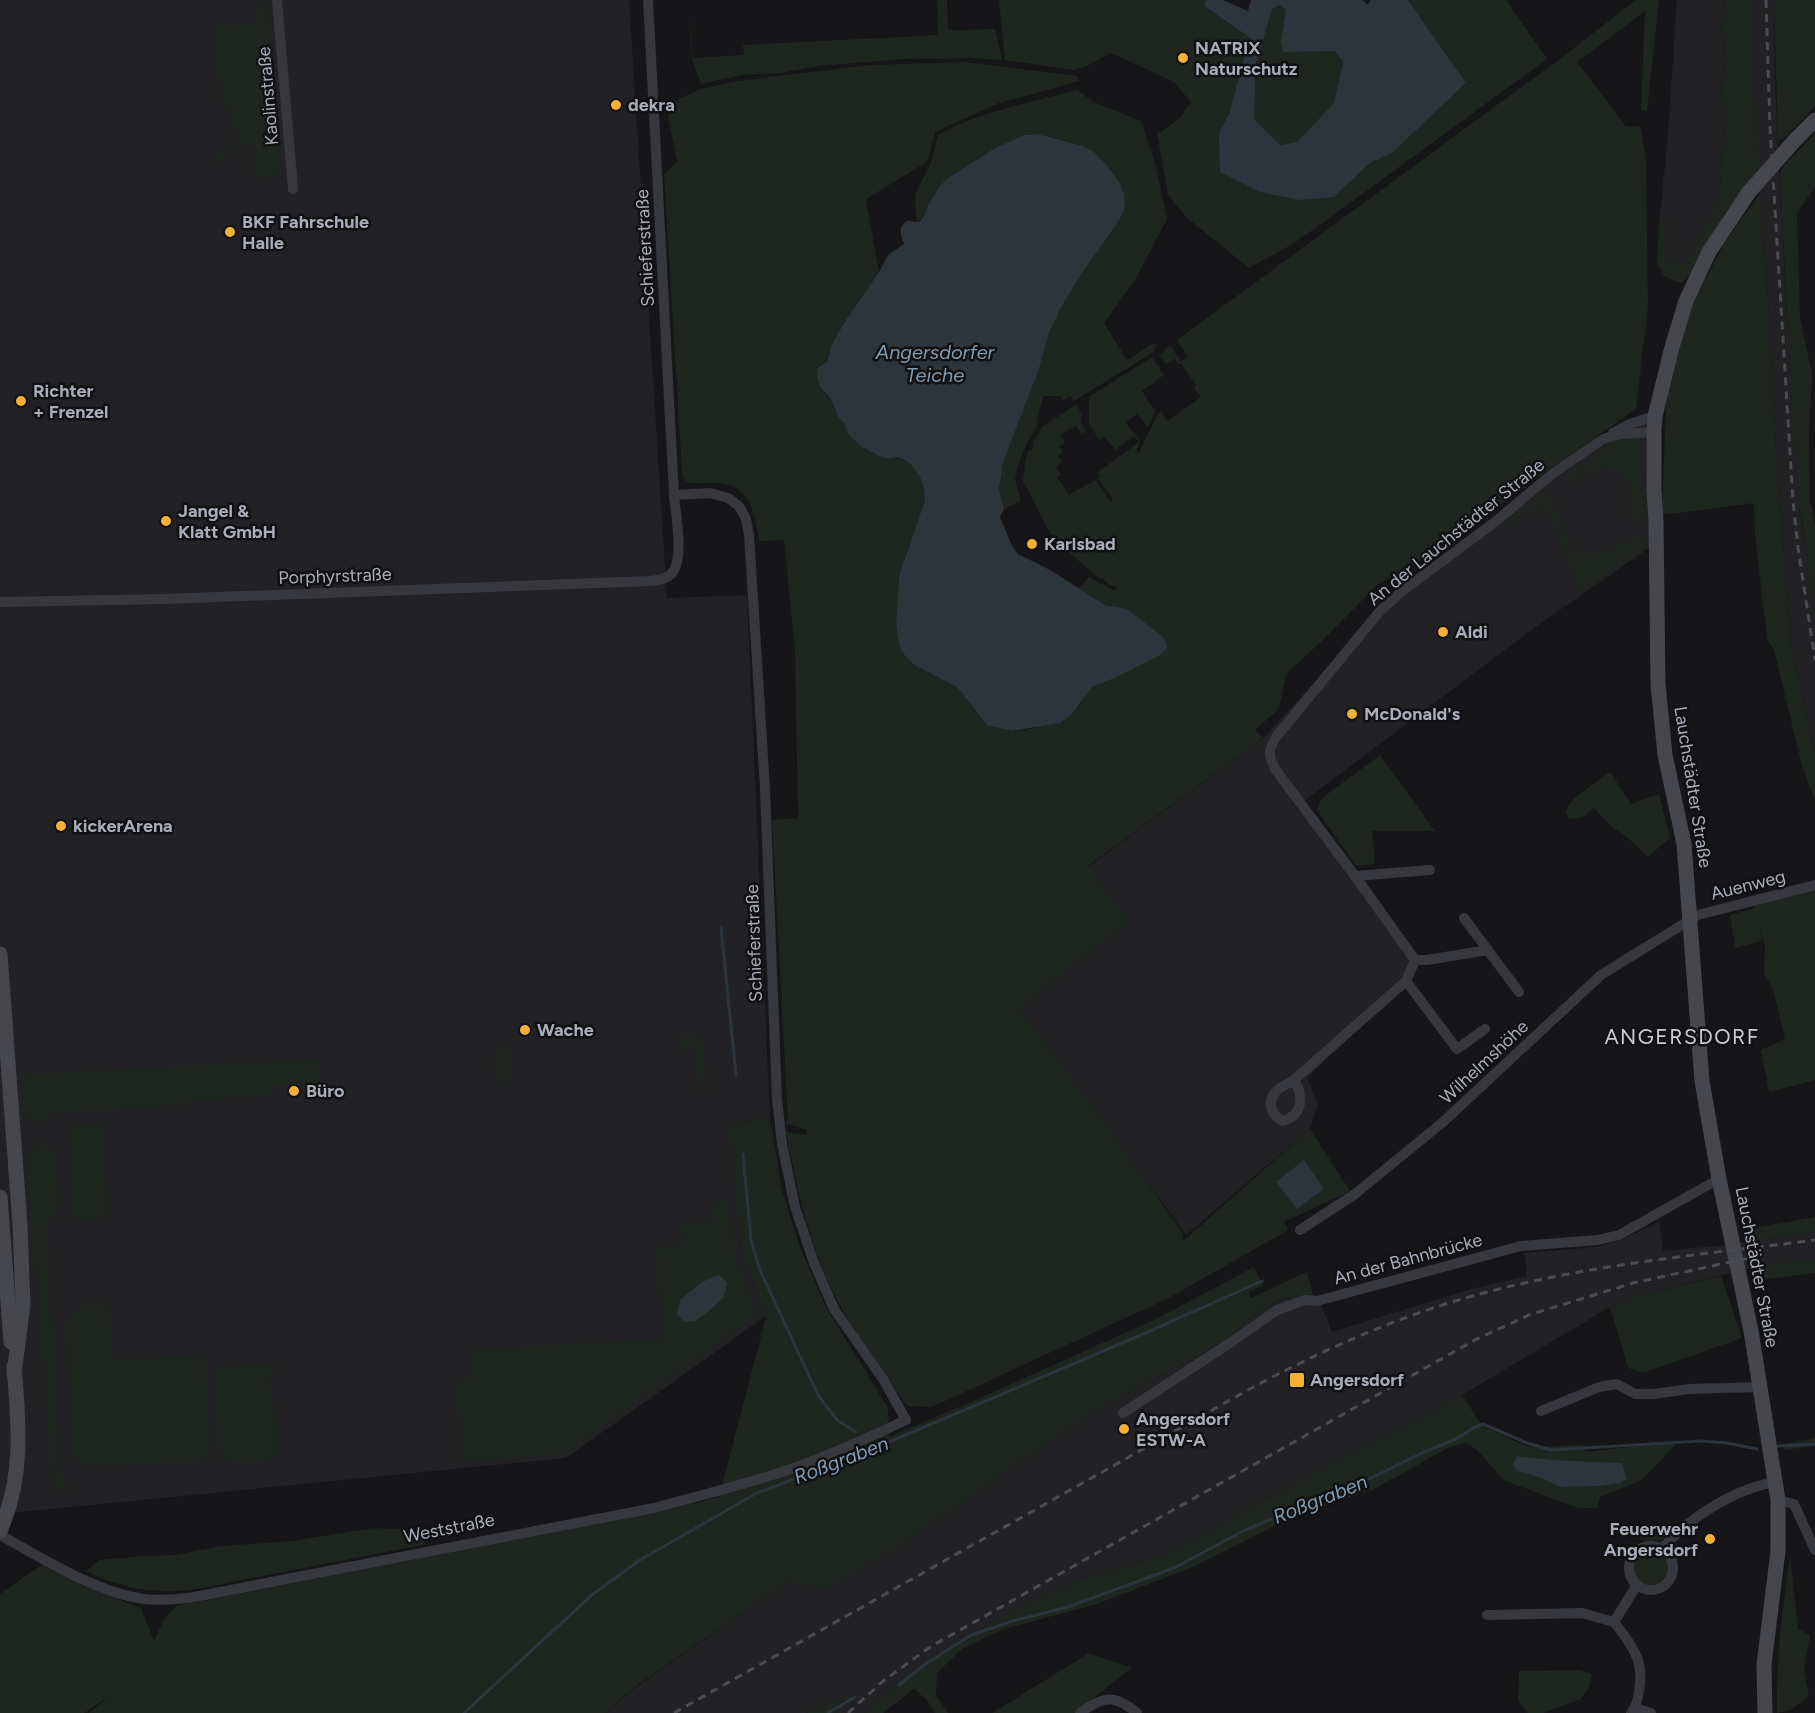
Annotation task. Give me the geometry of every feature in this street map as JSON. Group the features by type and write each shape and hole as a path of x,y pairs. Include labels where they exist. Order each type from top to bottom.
{"main road":[{"name":"Lauchstädter Straße","path":"1765,1713 1764,1665 1778,1551 1778,1500 1740,1275 1719,1179 1700,1057 1684,844 1665,755 1658,684 1654,432 1655,416 1672,347 1686,301 1699,270 1749,192 1815,120"},
{"path":"0,954 20,1225 23,1305 14,1374"},
{"path":"0,1197 18,1426 18,1464 14,1491 0,1533"}],"street":[{"name":"Kaolinstraße","path":"278,0 293,189"},
{"name":"Schieferstraße","path":"648,0 679,556 671,575"},
{"path":"1603,439 1630,424 1655,416"},
{"name":"An der Lauchstädter Straße","path":"1415,960 1275,769 1269,750 1276,737 1380,611 1401,592 1495,522 1552,474 1603,439 1620,434 1654,432"},
{"name":"Schieferstraße","path":"674,495 710,493 728,498 739,506 746,519 751,550 765,789 777,1099 782,1144 795,1207 834,1309 883,1379 906,1420"},
{"name":"Porphyrstraße","path":"0,603 651,582 671,575"},
{"path":"1355,876 1430,870"},
{"name":"Auenweg","path":"1690,920 1698,915 1815,885"},
{"path":"1464,918 1519,992"},
{"name":"Wilhelmshöhe","path":"1300,1230 1355,1194 1443,1122 1601,975 1690,920"},
{"path":"1294,1080 1406,981 1415,960 1488,950"},
{"path":"1406,981 1457,1049 1485,1029"},
{"name":"An der Bahnbrücke","path":"1123,1413 1277,1310 1291,1304 1305,1300 1317,1301 1521,1246 1598,1240 1619,1235 1719,1179"},
{"path":"1541,1411 1599,1387 1617,1384 1635,1394 1689,1389 1760,1387"},
{"name":"Weststraße","path":"0,1533 76,1575 116,1592 150,1599 189,1598 654,1508 724,1490 792,1468 858,1443 906,1420"},
{"path":"1662,1549 1712,1507 1751,1487 1776,1482"},
{"path":"1778,1500 1794,1504 1815,1550"},
{"path":"1656,1546 1662,1549 1670,1556 1673,1566 1667,1583 1662,1587 1649,1590 1637,1585 1630,1574 1629,1567 1633,1554 1644,1547 1656,1546"},
{"path":"1614,1622 1637,1585"},
{"path":"1487,1615 1582,1613 1614,1622 1633,1647 1639,1663 1641,1683 1633,1710 1651,1713"},
{"path":"1080,1713 1096,1702 1112,1700 1120,1701 1137,1713"}],"shaded area":[{"path":"0,0 629,0 667,598 747,595 770,1119 730,1122 741,1249 766,1316 566,1458 0,1514"},
{"path":"688,0 693,58 744,55 743,45 938,35 937,0 947,0 948,30 995,29 1002,60 903,59 742,75 701,84 692,59"},
{"path":"999,0 1206,0 1204,6 1249,37 1230,112 1219,133 1334,197 1370,163 1392,153 1466,83 1408,0 1506,0 1547,59 1324,222 1291,245 1249,268 1186,217 1168,195 1157,134 1178,120 1191,102 1174,82 1111,53 1087,66 1073,70 1005,60"},
{"path":"1636,0 1659,0 1647,111 1641,110 1645,11 1577,62 1626,126 1640,126 1646,160 1648,307 1636,409 1426,558 1377,585 1286,674 1279,709 1255,730 1263,738 1088,866 1129,922 1019,1008 1182,1232 1183,1241 1310,1129 1350,1191 1284,1222 1288,1230 1169,1298 932,1407 907,1406 850,1323 822,1268 807,1224 786,1132 807,1135 807,1130 785,1123 788,1120 772,820 798,818 795,652 784,540 759,541 749,502 734,487 718,483 690,483 684,479 682,472 664,174 677,162 666,105 700,89 738,81 870,65 966,62 1077,76 1080,81 999,103 935,132 927,162 866,199 879,272 846,320 827,362 820,365 825,394 845,424 890,459 898,457 910,463 920,477 924,489 925,500 899,576 896,624 898,639 914,665 957,687 987,725 1012,731 1025,730 1045,725 1079,706 1092,687 1117,677 1166,650 1122,608 1105,605 1079,589 1088,577 1115,591 1117,588 1101,579 1063,548 1060,540 1050,533 1023,481 1028,451 1034,445 1032,444 1042,427 1077,404 1082,416 1081,422 1086,431 1082,434 1076,426 1060,435 1065,443 1059,447 1063,452 1058,456 1062,462 1056,467 1061,474 1057,477 1069,495 1095,480 1111,502 1112,498 1098,479 1100,477 1097,473 1139,442 1134,436 1115,450 1104,436 1099,440 1089,423 1089,397 1152,357 1164,375 1142,391 1155,411 1148,428 1137,414 1126,422 1140,442 1136,451 1139,452 1158,414 1161,412 1168,421 1201,397 1181,363 1178,364 1175,359 1166,364 1160,355 1170,345 1181,361 1188,357 1177,340 1561,58"},
{"path":"1677,0 1725,0 1722,32 1725,35 1722,103 1727,104 1719,196 1706,224 1693,242 1691,264 1672,263 1665,256 1667,223 1659,222 1667,146"},
{"path":"1725,0 1753,0 1753,74 1759,168 1725,213 1691,273 1681,283 1665,277 1657,263 1659,222 1667,222 1666,257 1672,263 1690,264 1693,242 1706,224 1719,196 1727,104 1722,103 1725,35 1722,32"},
{"path":"1753,0 1774,0 1775,85 1787,317 1803,530 1815,615 1815,755 1791,645 1760,194 1753,74"},
{"path":"1774,0 1815,0 1815,106 1784,138 1778,141"},
{"path":"261,1 268,9 270,47 267,58 274,106 278,167 272,178 260,179 254,169 254,143 241,144 214,165 213,158 238,139 229,110 220,99 216,26 255,24 255,5"},
{"path":"1280,5 1286,10 1281,41 1334,51 1343,61 1334,103 1297,142 1281,145 1254,119 1256,65 1272,9"},
{"path":"1077,90 1094,102 1141,121 1156,166 1167,219 1136,278 1104,323 1127,360 1154,343 1157,346 1153,348 1155,351 1074,401 1070,396 1063,400 1061,396 1044,396 1037,426 1018,465 1015,479 1021,501 1004,509 999,489 1003,463 1039,369 1048,336 1060,309 1082,273 1124,193 1120,183 1105,163 1093,152 1083,146 1038,134 1030,134 995,148 948,178 924,216 917,222 916,192 931,163 938,135 988,114"},
{"path":"1815,133 1815,187 1797,213 1800,318 1812,374 1809,437 1810,500 1815,525 1815,615 1796,451 1780,175 1782,168"},
{"path":"1760,194 1791,645 1815,755 1815,802 1801,762 1774,650 1767,639 1755,534 1754,503 1662,515 1666,404 1672,370 1687,315 1725,242"},
{"path":"1655,416 1656,543 1534,628 1301,803 1415,960 1406,981 1307,1078 1318,1104 1310,1129 1186,1235 1019,1008 1129,922 1088,867 1263,738 1380,611 1552,474"},
{"path":"1628,435 1637,439 1639,445 1645,523 1628,514 1629,488 1624,473 1602,468 1570,482 1570,475 1615,440"},
{"path":"1548,491 1574,554 1613,552 1614,547 1640,535 1648,544 1581,593 1547,508 1523,514 1504,528 1503,523"},
{"path":"1380,755 1435,831 1372,831 1375,864 1356,866 1317,810 1321,799"},
{"path":"1610,772 1631,804 1659,794 1670,838 1649,856 1611,826 1594,808 1581,818 1569,819 1565,811 1574,798"},
{"path":"1815,887 1815,1080 1769,1092 1761,1050 1785,1039 1773,989 1764,974 1765,947 1760,927 1762,941 1735,948 1730,915 1755,908 1754,903"},
{"path":"681,1034 695,1035 702,1045 705,1092 700,1092 697,1049 682,1049"},
{"path":"509,1045 511,1085 499,1080 492,1059 502,1048"},
{"path":"317,1059 320,1083 271,1086 271,1095 187,1101 180,1105 55,1113 39,1124 26,1115 24,1075"},
{"path":"770,1119 782,1190 800,1247 827,1309 888,1408 889,1437 1156,1319 1254,1267 1263,1285 1249,1292 1251,1298 1307,1272 1313,1295 1279,1300 1253,1315 1228,1339 1093,1412 910,1539 824,1590 790,1580 636,1686 605,1713 89,1713 110,1696 84,1713 0,1713 0,1594 43,1564 87,1587 141,1608 154,1641 164,1619 176,1606 663,1511 719,1497 766,1317 741,1249 729,1122"},
{"path":"104,1123 108,1218 78,1221 72,1215 68,1132 77,1124"},
{"path":"43,1142 57,1155 60,1205 47,1225 61,1472 67,1491 53,1491 27,1154"},
{"path":"729,1200 734,1255 758,1313 564,1454 462,1461 457,1382 469,1380 469,1350 664,1339 656,1248 684,1246 682,1224 715,1222 714,1202"},
{"path":"1815,1217 1815,1232 1746,1242 1743,1230"},
{"path":"1659,1222 1663,1251 1815,1232 1815,1264 1751,1268 1638,1296 1610,1307 1462,1395 1165,1555 1079,1580 1004,1615 937,1655 865,1713 835,1713 851,1696 846,1696 806,1713 605,1713 636,1687 790,1580 910,1539 1093,1412 1228,1339 1253,1315 1278,1301 1294,1296 1311,1296 1321,1304 1332,1332 1471,1289 1527,1276 1524,1253 1596,1247 1623,1239"},
{"path":"1815,1259 1815,1273 1752,1281 1751,1268"},
{"path":"1721,1276 1742,1338 1643,1373 1628,1368 1610,1307 1638,1296"},
{"path":"108,1301 113,1360 200,1356 205,1361 210,1443 206,1454 196,1462 83,1466 76,1461 72,1450 66,1322 88,1303"},
{"path":"274,1364 275,1372 268,1377 271,1401 276,1405 277,1454 265,1461 251,1463 222,1458 218,1446 214,1380 216,1373 221,1367"},
{"path":"1462,1395 1482,1426 1528,1447 1584,1445 1585,1452 1678,1442 1642,1480 1600,1497 1598,1508 1578,1508 1503,1480 1477,1450 1466,1443 1450,1447 1376,1488 1286,1520 1193,1567 1094,1605 1004,1629 963,1648 937,1673 936,1695 948,1713 935,1713 927,1700 914,1689 883,1713 865,1713 937,1655 1004,1615 1079,1580 1165,1555","holes":["1518,1456 1622,1463 1599,1486 1561,1487 1518,1471"]},
{"path":"1815,1438 1815,1446 1784,1450 1784,1444"},
{"path":"1656,1527 1665,1538 1647,1542 1638,1536"},
{"path":"374,1528 413,1530 427,1544 191,1590 162,1591 125,1586 86,1571 99,1560 176,1555 221,1546 292,1541"},
{"path":"1651,1549 1664,1554 1669,1567 1664,1580 1651,1585 1638,1580 1633,1567 1638,1554"},
{"path":"1790,1556 1798,1629 1810,1635 1804,1671 1809,1697 1790,1710 1777,1713 1780,1634"},
{"path":"1089,1653 1132,1668 1074,1713 992,1713"},
{"path":"1580,1670 1592,1674 1589,1688 1581,1699 1543,1713 1528,1713 1518,1700 1519,1671"},
{"path":"846,1696 852,1696 835,1713 806,1713"}],"water":[{"path":"1206,0 1223,0 1248,11 1251,0 1362,0 1368,5 1371,0 1408,0 1466,83 1392,153 1370,163 1334,197 1300,200 1260,192 1220,172 1219,133 1230,112 1249,37 1204,6","holes":["1280,5 1286,10 1281,41 1283,52 1334,51 1343,61 1334,103 1297,142 1281,145 1254,119 1256,65 1272,9"]},
{"name":"Angersdorfer Teiche","path":"1038,134 1083,146 1094,152 1120,183 1125,205 1122,215 1060,309 1048,336 1039,369 1003,463 999,489 1004,509 1000,517 1012,546 1018,554 1050,570 1105,605 1130,611 1164,638 1167,647 1160,655 1092,687 1072,714 1060,723 1012,731 987,725 957,687 914,665 902,652 896,624 899,576 925,500 924,489 920,477 910,463 898,457 890,459 882,457 862,447 852,438 839,418 831,399 820,387 817,376 818,367 827,362 832,344 888,255 904,244 901,231 904,223 919,222 940,186 948,178 995,148 1024,135"},
{"path":"1304,1160 1324,1189 1297,1209 1276,1182"},
{"path":"719,1275 727,1283 724,1297 695,1321 684,1322 677,1313 680,1300 702,1282"},
{"path":"1517,1456 1622,1463 1627,1479 1620,1483 1599,1486 1561,1487 1518,1471 1513,1465"}],"waterway":[{"path":"721,928 736,1075"},
{"path":"743,1154 751,1239 759,1268 818,1395 837,1420 856,1432"},
{"name":"Roßgraben","path":"464,1713 593,1594 640,1560 757,1493 868,1451 1262,1281"},
{"name":"Roßgraben","path":"899,1685 924,1665 971,1635 1013,1621 1068,1607 1174,1568 1247,1529 1357,1485 1483,1424 1527,1443 1551,1450 1701,1441 1757,1449"},
{"path":"1778,1446 1815,1444"},
{"name":"Roßgraben","path":"828,1713 855,1697"}],"railway":[{"path":"1766,0 1770,128 1793,501 1815,660"},
{"path":"674,1713 1248,1390 1365,1334 1439,1306 1532,1281 1626,1264 1815,1240"},
{"path":"848,1713 882,1682 930,1647 1475,1340 1529,1315 1633,1283 1763,1255"}],"place":[{"name":"NATRIX Naturschutz","path":"1183,58"},
{"name":"dekra","path":"616,105"},
{"name":"BKF Fahrschule Halle","path":"230,232"},
{"name":"Richter + Frenzel","path":"21,401"},
{"name":"Jangel & Klatt GmbH","path":"166,521"},
{"name":"Karlsbad","path":"1032,544"},
{"name":"Aldi","path":"1443,632"},
{"name":"McDonald's","path":"1352,714"},
{"name":"kickerArena","path":"61,826"},
{"name":"Wache","path":"525,1030"},
{"name":"Büro","path":"294,1091"},
{"name":"Angersdorf","path":"1297,1380"},
{"name":"Angersdorf ESTW-A","path":"1124,1429"},
{"name":"Feuerwehr Angersdorf","path":"1710,1539"}],"district":[{"name":"ANGERSDORF","path":"1682,1036"}]}
